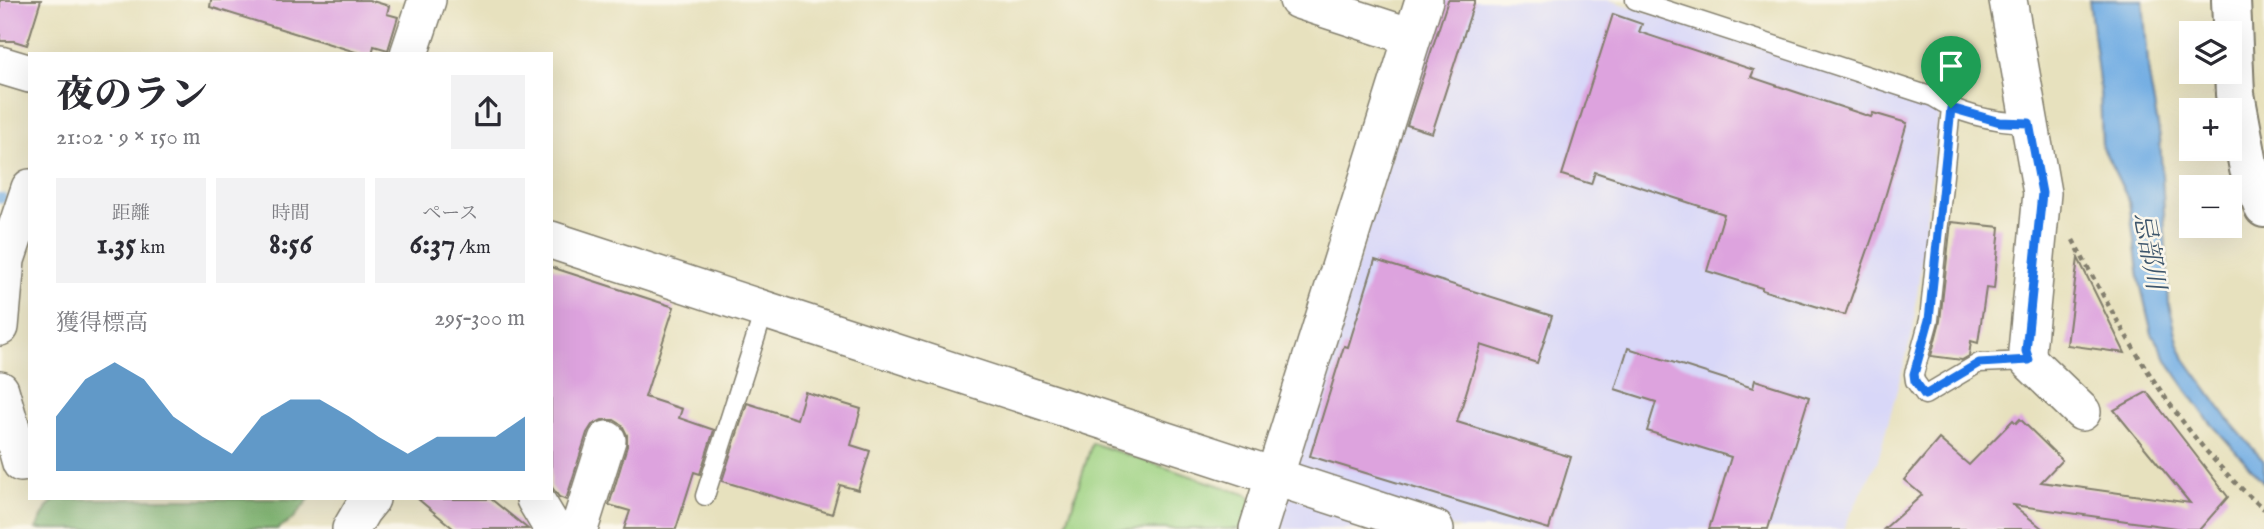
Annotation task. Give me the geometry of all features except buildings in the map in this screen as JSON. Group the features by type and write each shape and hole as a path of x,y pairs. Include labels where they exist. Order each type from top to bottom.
{"street":[{"path":"410,52 426,0"},
{"path":"1298,0 1412,37"},
{"path":"1258,529 1424,0"},
{"path":"2008,0 2042,193 2026,351 2029,360 2082,412"},
{"path":"2231,0 2235,94 2249,169 2264,208"},
{"path":"0,65 28,73"},
{"path":"0,327 6,260 28,194"},
{"path":"553,241 1435,529"},
{"path":"0,390 21,463"},
{"path":"579,529 607,440"},
{"path":"351,529 370,500"},
{"path":"536,500 553,529"}],"lane":[{"path":"1634,0 1933,97 1951,108 2000,122 2029,123"},
{"path":"1951,108 1929,320 1914,374 1915,381 1925,395 1979,363 2029,360"},
{"path":"705,496 764,311"}],"path":[{"path":"2042,193 2057,208 2116,320 2180,419 2209,456 2264,509"}],"shaded area":[{"path":"1438,0 1609,0 1931,100 1939,109 1913,331 1878,460 1843,529 1461,529 1293,478"},
{"path":"1287,495 1392,529 1266,529"}],"green space":[{"path":"1092,443 1248,495 1255,505 1248,529 1065,529"},
{"path":"55,500 308,500 293,519 277,529 36,529 48,506"}],"water":[{"name":"忌部川","path":"2089,0 2143,0 2149,75 2160,137 2169,304 2178,342 2185,359 2231,423 2264,461 2264,483 2208,420 2176,375 2152,334 2139,278 2129,201 2102,146 2100,90"}],"route":[{"path":"1951,108 2000,122 2029,123 2042,193 2026,351 2029,360 1979,363 1925,395 1915,381 1914,374 1929,320 1951,108"}]}
